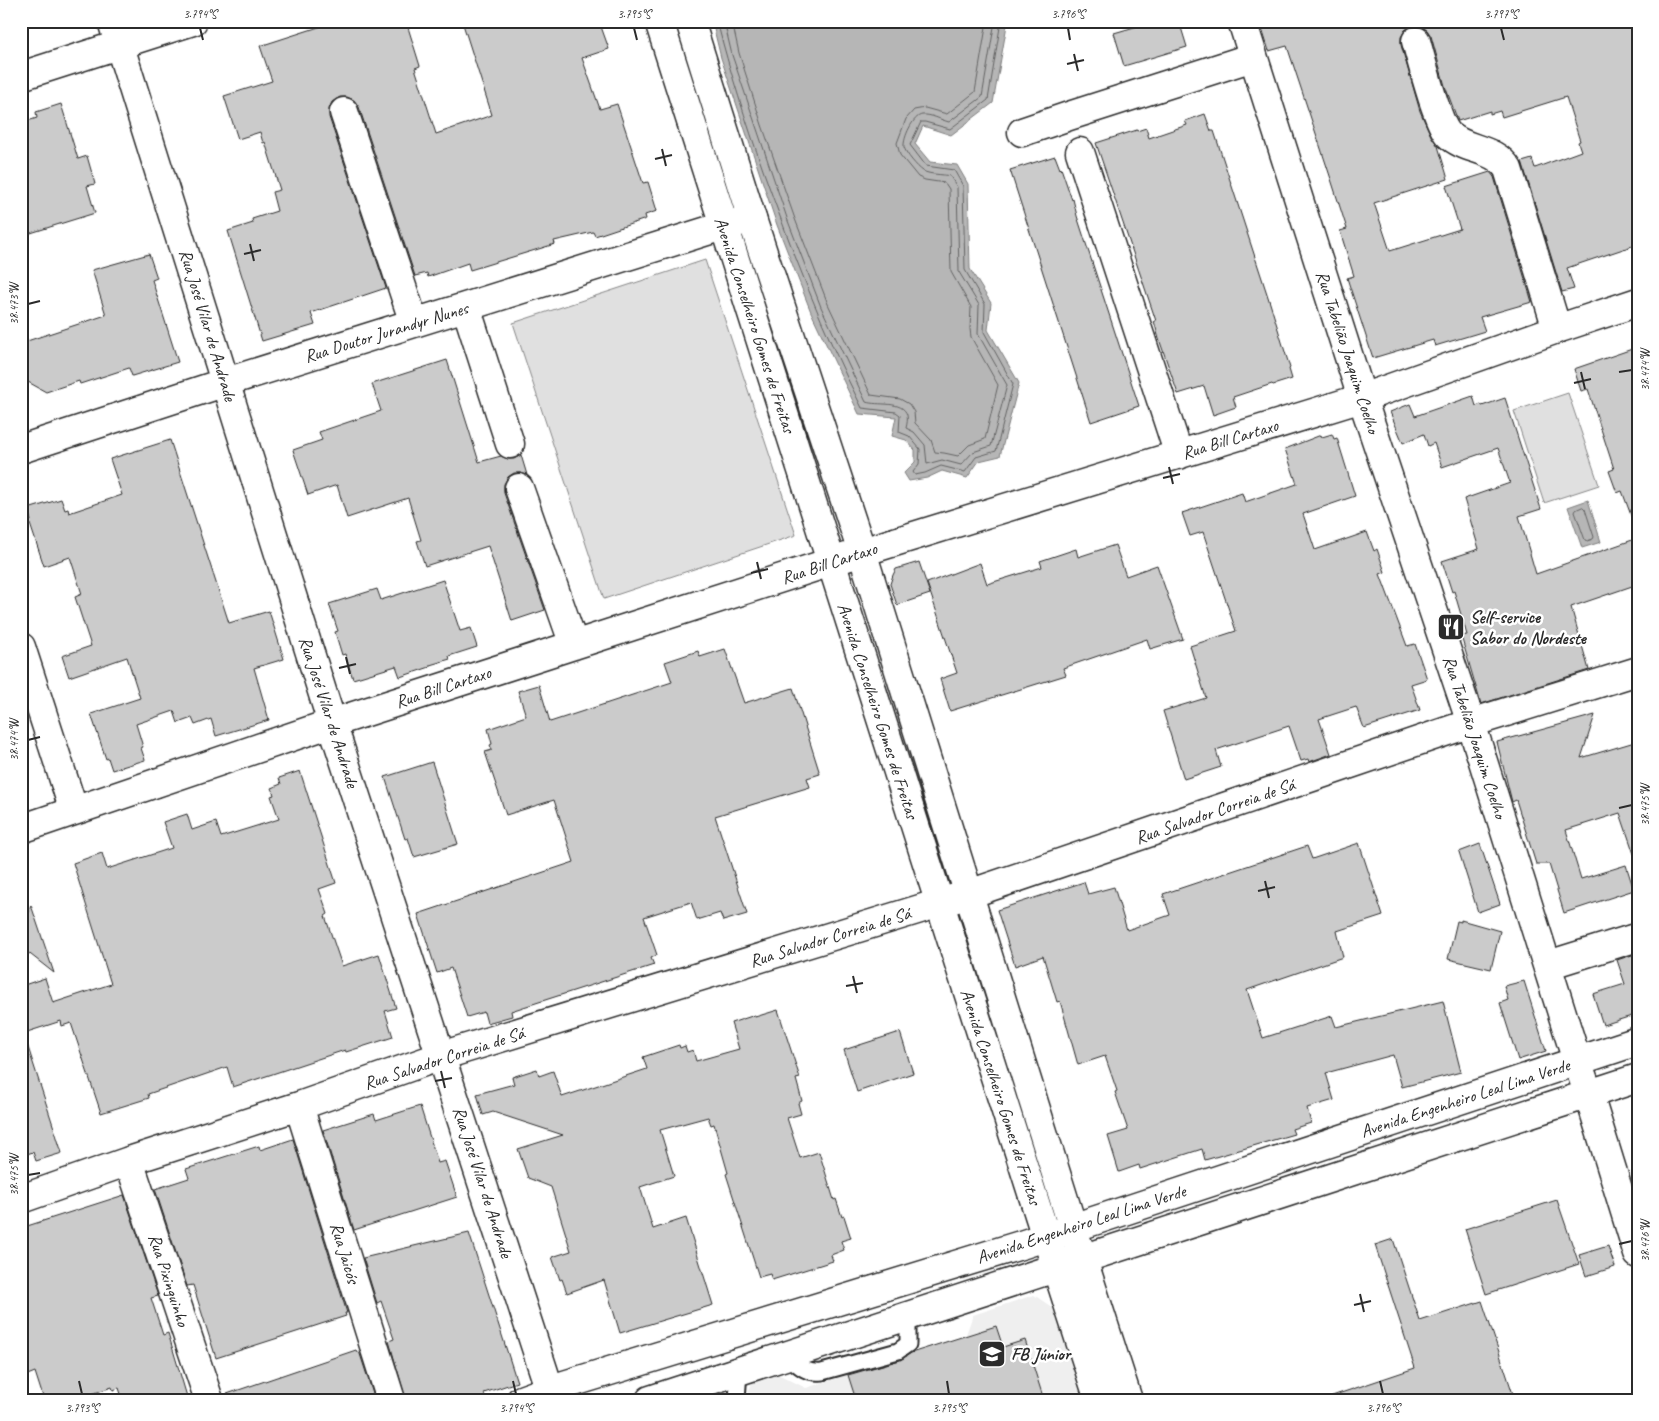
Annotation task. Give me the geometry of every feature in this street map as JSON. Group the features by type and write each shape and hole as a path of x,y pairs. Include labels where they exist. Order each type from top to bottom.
{"street":[{"path":"21,76 116,33 193,21"},
{"name":"Avenida Conselheiro Gomes de Freitas","path":"659,21 939,904 1099,1400"},
{"name":"Avenida Conselheiro Gomes de Freitas","path":"690,21 752,219 862,552 1128,1400"},
{"name":"Rua Tabelião Joaquim Coelho","path":"1242,21 1362,398 1471,723 1638,1254"},
{"name":"Rua José Vilar de Andrade","path":"116,33 332,723 552,1394"},
{"path":"1416,41 1442,125 1449,135 1498,158 1508,169 1558,329"},
{"path":"1022,132 1253,57"},
{"path":"344,112 414,323"},
{"path":"1080,152 1178,455"},
{"name":"Rua Doutor Jurandyr Nunes","path":"21,449 226,382 723,226 752,219"},
{"name":"Rua Bill Cartaxo","path":"21,829 332,723 862,552 1362,398 1638,302"},
{"path":"466,307 510,444"},
{"path":"520,488 574,645"},
{"path":"21,647 74,812"},
{"name":"Rua Salvador Correia de Sá","path":"21,1199 129,1161 299,1106 441,1056 939,904 1471,723 1638,672"},
{"path":"1548,965 1638,937"},
{"name":"Avenida Engenheiro Leal Lima Verde","path":"521,1400 552,1394 1046,1237 1638,1041"},
{"name":"Avenida Engenheiro Leal Lima Verde","path":"650,1400 1638,1078"},
{"name":"Rua Jaicós","path":"299,1106 391,1400"},
{"name":"Rua Pixinguinho","path":"129,1161 209,1400"}],"lane":[{"path":"737,1400 739,1370"}],"shaded area":[{"path":"705,260 796,535 604,599 513,323"},
{"path":"1568,393 1599,485 1544,503 1514,411"},
{"name":"FB Júnior","path":"1034,1295 1059,1312 1084,1400 745,1400 755,1376 772,1371 806,1388 965,1337 973,1315"}],"water":[{"path":"712,21 1006,21 1007,25 993,103 951,135 923,126 915,144 930,162 957,165 968,184 970,269 991,303 988,330 1019,383 1000,456 979,461 967,478 942,471 927,478 909,481 904,473 915,462 915,450 906,440 892,436 896,417 859,414 811,312 777,225 721,58"},
{"path":"1588,500 1601,542 1582,548 1568,507"}],"building":[{"path":"324,21 406,21 420,66 415,68 436,134 492,115 462,21 599,21 609,49 582,58 600,109 617,104 643,183 648,182 657,211 645,215 646,219 595,236 593,232 554,241 555,244 470,270 468,263 428,277 427,273 415,276 359,107 354,100 340,97 332,102 329,109 329,117 386,288 311,313 315,325 262,341 228,231 253,223 252,219 277,211 272,192 280,190 260,132 238,139 224,96 272,81 260,46 325,25"},
{"path":"1155,21 1179,21 1187,47 1124,66 1114,33"},
{"path":"1262,21 1638,21 1638,244 1567,268 1574,289 1562,292 1522,162 1532,159 1535,168 1581,151 1578,142 1580,141 1566,97 1502,117 1500,111 1490,114 1490,111 1458,121 1445,86 1431,36 1427,30 1420,26 1411,26 1405,30 1401,37 1401,45 1420,111 1431,136 1438,146 1448,179 1374,203 1390,251 1460,229 1446,186 1490,172 1494,177 1532,302 1480,317 1485,331 1435,346 1433,340 1373,358 1347,278 1354,276 1340,231 1347,229 1330,176 1287,46 1269,51 1262,29 1264,29"},
{"path":"61,104 78,159 87,156 95,184 87,186 95,213 21,236 21,123 37,118 36,112"},
{"path":"1205,114 1211,131 1214,131 1269,300 1292,379 1233,397 1236,407 1213,415 1204,386 1178,394 1159,339 1154,321 1156,321 1096,143 1146,128 1149,138 1187,125 1185,121"},
{"path":"1055,156 1073,199 1139,406 1091,422 1010,170"},
{"path":"149,254 157,278 152,280 178,362 132,376 129,368 80,384 79,381 46,392 21,378 21,343 106,315 92,270"},
{"path":"1638,347 1638,526 1635,526 1622,491 1617,493 1609,471 1614,469 1588,389 1581,391 1574,369"},
{"path":"447,360 479,462 501,456 507,459 514,459 521,455 527,475 514,473 508,477 504,484 504,493 545,610 512,621 488,546 425,566 417,541 421,540 408,498 347,518 337,485 308,495 293,450 322,440 319,432 381,411 372,384"},
{"path":"1473,396 1476,406 1481,404 1482,406 1505,398 1541,509 1519,516 1536,574 1638,538 1638,584 1571,607 1589,670 1481,704 1461,636 1467,635 1454,591 1452,592 1442,561 1479,549 1464,499 1510,483 1498,448 1442,467 1434,443 1428,446 1424,434 1403,443 1390,412 1410,404 1415,416"},
{"path":"1332,434 1334,439 1337,438 1355,496 1303,514 1315,550 1367,532 1374,551 1377,549 1385,572 1380,574 1407,646 1415,644 1427,679 1411,684 1420,710 1364,728 1356,707 1319,719 1331,754 1309,762 1308,759 1301,761 1289,726 1216,750 1221,767 1184,779 1163,711 1206,698 1190,646 1236,631 1203,532 1190,536 1182,513 1242,493 1245,502 1297,484 1285,449 1321,435 1322,437"},
{"path":"170,440 229,623 269,611 284,659 254,668 269,720 216,736 211,719 195,725 192,718 178,723 174,711 136,724 145,760 112,770 108,758 106,759 91,714 140,698 127,657 69,677 62,656 91,646 75,597 82,594 70,557 44,566 29,521 31,521 28,509 61,499 65,510 68,509 69,513 122,495 110,459"},
{"path":"1115,545 1126,576 1157,565 1183,639 1150,649 1147,639 1063,668 1066,675 950,711 940,679 957,673 927,583 980,563 987,584 1042,567 1040,561 1076,549 1078,557"},
{"path":"919,562 930,594 897,605 890,584 896,569"},
{"path":"443,580 460,631 471,628 477,647 449,656 450,659 400,677 396,666 353,679 345,654 342,655 335,632 338,631 329,604 377,589 381,600"},
{"path":"725,649 744,703 793,688 820,774 807,778 810,787 715,816 747,914 723,921 720,913 697,920 691,902 644,917 657,955 651,958 654,965 511,1011 512,1016 487,1023 484,1012 467,1017 451,968 437,973 418,914 574,862 554,800 506,815 485,752 492,750 488,729 526,716 518,691 539,685 550,722 672,682 665,662 698,651 700,657"},
{"path":"1595,715 1581,758 1638,741 1638,853 1634,854 1620,813 1566,830 1581,879 1626,865 1634,890 1564,913 1549,864 1536,864 1516,800 1512,802 1497,742"},
{"path":"432,762 458,844 414,857 408,838 405,839 385,777"},
{"path":"300,771 336,883 319,889 328,914 325,916 342,966 379,954 396,1008 385,1011 393,1037 346,1052 345,1050 233,1087 227,1067 148,1094 149,1098 101,1113 71,1023 62,1026 61,1021 21,1034 21,986 45,978 53,1003 111,984 73,863 102,853 107,869 172,848 163,822 187,814 192,830 216,822 221,837 279,819 271,796 274,795 271,788 281,784 279,778"},
{"path":"1359,843 1383,916 1337,931 1343,957 1247,990 1263,1038 1332,1016 1336,1027 1443,1001 1461,1072 1402,1087 1393,1055 1326,1073 1334,1100 1307,1108 1311,1123 1292,1129 1294,1134 1205,1160 1202,1149 1140,1169 1139,1165 1119,1172 1108,1136 1128,1130 1105,1056 1078,1065 1060,1001 1057,1002 1043,956 1015,966 997,910 1084,882 1088,894 1114,887 1127,930 1170,915 1163,894 1307,846 1312,859"},
{"path":"1480,844 1500,904 1478,912 1459,852"},
{"path":"31,905 54,973 26,951 21,938"},
{"path":"1461,920 1500,931 1491,969 1448,959 1457,921 1461,922"},
{"path":"1638,953 1638,1014 1603,1025 1593,994 1625,984 1617,960"},
{"path":"1524,981 1546,1051 1518,1060 1500,1003 1508,1000 1504,986"},
{"path":"778,1010 800,1078 796,1079 802,1101 798,1103 801,1114 787,1118 800,1158 819,1152 834,1200 836,1199 842,1217 844,1216 851,1238 841,1241 844,1250 831,1255 833,1261 772,1280 770,1274 759,1277 726,1174 728,1173 714,1124 711,1125 708,1117 660,1130 674,1176 640,1187 653,1229 686,1218 713,1305 620,1333 604,1280 567,1293 552,1257 571,1251 551,1187 528,1178 518,1149 563,1135 493,1112 483,1115 477,1094 514,1084 512,1077 537,1069 539,1076 553,1071 562,1097 647,1069 643,1057 679,1045 680,1048 685,1046 687,1052 693,1050 696,1061 739,1049 731,1023"},
{"path":"900,1032 913,1073 857,1092 844,1050"},
{"path":"26,1041 62,1153 36,1161 33,1152 21,1156 21,1042"},
{"path":"420,1106 438,1163 445,1161 457,1197 354,1230 323,1130 374,1114 376,1120"},
{"path":"293,1139 347,1313 345,1313 346,1316 216,1358 193,1285 187,1286 155,1189 189,1178 186,1169 259,1146 260,1150"},
{"path":"124,1195 158,1296 151,1298 163,1335 168,1333 188,1400 123,1400 119,1388 113,1390 112,1387 74,1400 44,1400 35,1372 25,1376 21,1365 21,1228"},
{"path":"1557,1200 1579,1264 1486,1294 1465,1229"},
{"path":"469,1233 517,1382 484,1393 486,1400 406,1400 389,1341 394,1339 381,1301 377,1303 363,1258"},
{"path":"1393,1239 1420,1321 1482,1301 1515,1400 1333,1400 1332,1396 1415,1368 1375,1245"},
{"path":"1608,1246 1615,1267 1586,1276 1579,1255"},
{"path":"996,1326 1003,1347 1025,1340 1044,1400 856,1400 848,1375 900,1360 911,1353"},
{"path":"356,1350 357,1352 359,1351 375,1400 224,1400 224,1395"}],"place":[{"name":"Self-service Sabor do Nordeste","path":"1451,627"},
{"name":"FB Júnior","path":"992,1354"}]}
